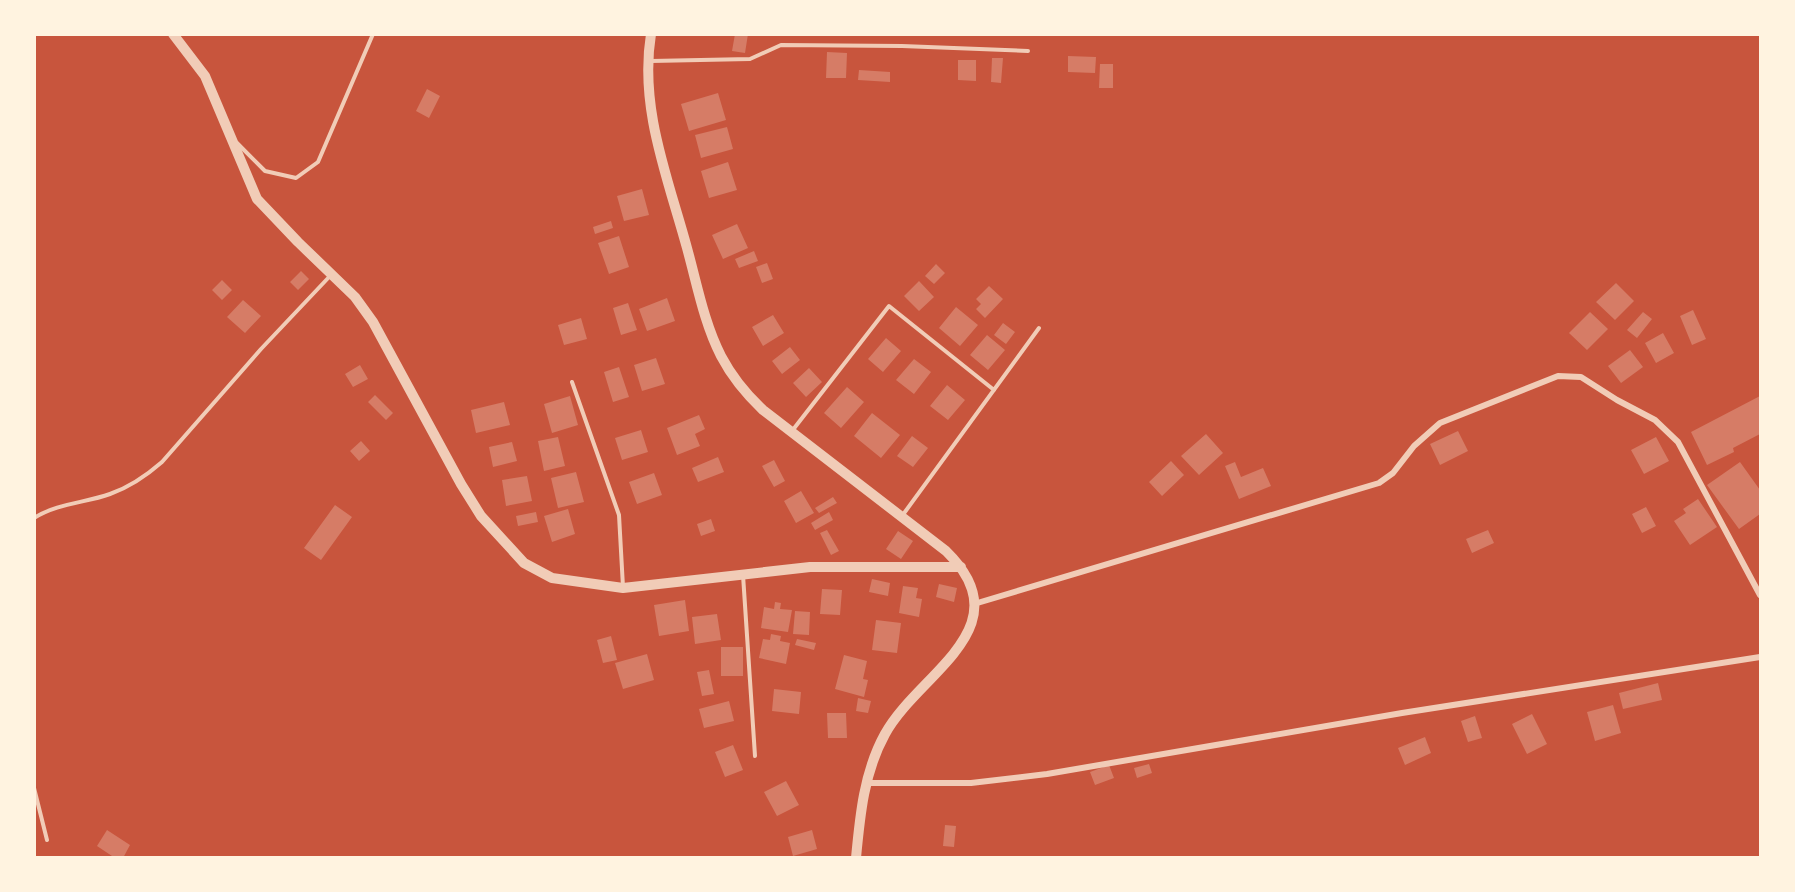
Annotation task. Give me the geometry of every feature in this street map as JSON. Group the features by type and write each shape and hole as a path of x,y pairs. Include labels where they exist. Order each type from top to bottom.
{"street":[{"path":"172,34 205,76 257,199 356,297 374,322 480,516 524,563 552,578 622,588 821,567 961,567"},
{"path":"651,34 647,61 649,97 659,150 713,335 726,364 745,392 790,433 939,544 961,567 970,584 974,604 973,620 967,636 956,652 912,698 891,724 877,750 866,783 856,858"},
{"path":"974,604 1379,483 1393,473 1414,446 1440,423 1565,375 1581,377 1655,420 1678,442 1761,595"},
{"path":"866,783 971,783 1047,774 1402,713 1761,657"}],"lane":[{"path":"230,136 265,171 296,178 318,162 373,34"},
{"path":"647,61 750,59 781,45 902,46 1028,51"},
{"path":"34,518 53,508 116,492 150,472 172,451 261,349 332,273"},
{"path":"790,433 889,306 994,390"},
{"path":"901,517 1039,328"},
{"path":"572,382 619,515 622,588"},
{"path":"743,574 755,756"},
{"path":"34,788 47,840"}],"building":[{"path":"735,34 748,34 745,53 732,51"},
{"path":"827,52 847,53 846,78 826,78"},
{"path":"1068,56 1096,57 1095,73 1068,72"},
{"path":"992,58 1003,58 1001,83 991,82"},
{"path":"958,60 976,60 976,81 958,80"},
{"path":"1100,64 1113,64 1113,88 1099,88"},
{"path":"859,70 890,72 890,82 858,80"},
{"path":"427,89 440,96 429,118 416,111"},
{"path":"718,93 726,120 689,131 681,104"},
{"path":"727,127 733,149 701,158 695,135"},
{"path":"728,162 737,190 709,198 701,171"},
{"path":"642,189 649,215 624,221 617,196"},
{"path":"611,221 613,228 595,234 593,227"},
{"path":"737,224 748,248 723,259 712,235"},
{"path":"619,236 629,267 609,274 598,243"},
{"path":"754,251 758,261 739,268 735,259"},
{"path":"767,263 773,279 762,283 756,267"},
{"path":"936,264 945,273 934,284 925,276"},
{"path":"301,271 309,279 298,290 290,282"},
{"path":"222,280 232,290 222,300 212,290"},
{"path":"919,281 934,297 919,311 904,296"},
{"path":"1616,283 1634,301 1615,320 1596,302"},
{"path":"989,286 1003,299 985,318 976,309 981,304 976,299"},
{"path":"667,298 675,321 647,331 639,309"},
{"path":"243,300 261,316 245,333 227,317"},
{"path":"628,303 637,330 621,335 613,308"},
{"path":"956,307 978,325 960,346 939,328"},
{"path":"1693,310 1706,339 1692,345 1680,316"},
{"path":"1590,312 1608,329 1587,350 1569,333"},
{"path":"1643,312 1652,319 1637,338 1627,330"},
{"path":"773,315 784,333 763,346 752,327"},
{"path":"581,318 587,339 564,345 558,325"},
{"path":"1003,323 1015,332 1006,344 994,335"},
{"path":"1663,333 1674,353 1656,363 1645,343"},
{"path":"987,335 1005,350 988,370 970,355"},
{"path":"886,338 901,351 883,372 868,359"},
{"path":"790,347 800,360 782,374 772,361"},
{"path":"1630,350 1643,367 1621,383 1608,366"},
{"path":"656,358 665,384 642,391 634,365"},
{"path":"914,359 931,372 914,394 896,380"},
{"path":"360,365 368,379 353,387 345,374"},
{"path":"619,367 629,397 613,402 604,372"},
{"path":"809,368 822,382 806,397 793,383"},
{"path":"947,385 965,400 948,420 930,406"},
{"path":"847,387 864,402 841,428 824,413"},
{"path":"375,395 393,413 386,420 368,402"},
{"path":"570,396 578,425 552,433 544,404"},
{"path":"1760,396 1760,434 1733,448 1734,452 1707,465 1691,432"},
{"path":"504,402 510,425 476,433 471,410"},
{"path":"872,413 900,435 881,458 854,436"},
{"path":"699,415 705,429 695,434 700,446 677,455 667,428"},
{"path":"641,430 648,452 622,460 615,438"},
{"path":"1458,431 1468,451 1440,465 1430,444"},
{"path":"1206,434 1223,453 1199,475 1181,456"},
{"path":"912,436 928,448 913,467 897,456"},
{"path":"558,437 565,466 544,471 538,441"},
{"path":"1656,437 1669,461 1644,474 1631,450"},
{"path":"361,441 370,451 359,461 350,451"},
{"path":"512,442 517,461 493,467 489,447"},
{"path":"718,457 724,472 698,482 692,468"},
{"path":"774,460 785,481 774,487 762,466"},
{"path":"1171,461 1184,475 1162,496 1149,482"},
{"path":"1235,462 1241,477 1263,468 1271,486 1239,499 1225,466"},
{"path":"1740,462 1760,490 1760,514 1739,529 1707,485"},
{"path":"576,472 584,502 558,508 551,478"},
{"path":"654,473 662,495 637,504 629,482"},
{"path":"527,476 532,501 506,506 502,480"},
{"path":"801,491 814,513 796,523 784,501"},
{"path":"833,497 837,503 819,513 815,508"},
{"path":"1698,499 1717,527 1690,545 1674,521 1686,513 1683,509"},
{"path":"335,505 352,517 321,560 304,548"},
{"path":"1646,507 1656,526 1642,533 1632,514"},
{"path":"568,509 575,534 552,542 544,516"},
{"path":"536,512 538,522 518,526 516,516"},
{"path":"829,512 833,520 815,530 811,523"},
{"path":"711,519 715,531 701,536 697,524"},
{"path":"827,530 839,551 831,555 820,533"},
{"path":"1488,530 1494,543 1472,553 1466,539"},
{"path":"898,531 913,541 901,559 886,549"},
{"path":"872,579 890,583 888,596 869,592"},
{"path":"939,584 957,588 954,602 936,597"},
{"path":"903,586 918,588 916,598 922,599 919,617 899,613"},
{"path":"822,589 842,590 840,615 820,614"},
{"path":"685,600 689,631 659,636 654,605"},
{"path":"775,602 781,603 780,609 792,610 788,632 761,628 764,607 774,609"},
{"path":"795,611 810,612 809,635 793,634"},
{"path":"717,614 721,640 695,644 692,617"},
{"path":"876,620 901,623 897,653 872,650"},
{"path":"771,634 781,636 780,641 790,643 786,664 759,658 763,639 770,640"},
{"path":"611,636 617,660 603,663 597,640"},
{"path":"797,639 816,643 814,650 795,645"},
{"path":"721,647 743,647 743,676 721,676"},
{"path":"647,654 654,680 623,689 615,663"},
{"path":"844,655 867,661 863,679 868,680 864,697 835,689"},
{"path":"709,670 714,694 702,696 697,672"},
{"path":"1658,683 1662,700 1623,709 1619,693"},
{"path":"774,689 801,692 799,714 772,711"},
{"path":"858,698 871,701 868,713 856,711"},
{"path":"729,701 734,721 704,728 699,709"},
{"path":"1613,705 1621,733 1595,741 1587,712"},
{"path":"827,713 846,713 847,738 828,738"},
{"path":"1532,714 1547,744 1527,754 1512,724"},
{"path":"1475,716 1482,738 1468,742 1461,721"},
{"path":"1425,737 1431,753 1405,765 1398,748"},
{"path":"733,745 743,770 725,777 715,752"},
{"path":"1149,764 1152,773 1137,778 1134,768"},
{"path":"1109,765 1114,778 1095,785 1090,772"},
{"path":"786,781 799,805 777,816 764,792"},
{"path":"945,825 956,826 954,847 943,846"},
{"path":"107,830 130,845 123,858 115,858 97,846"},
{"path":"812,830 817,849 793,856 788,837"}]}
